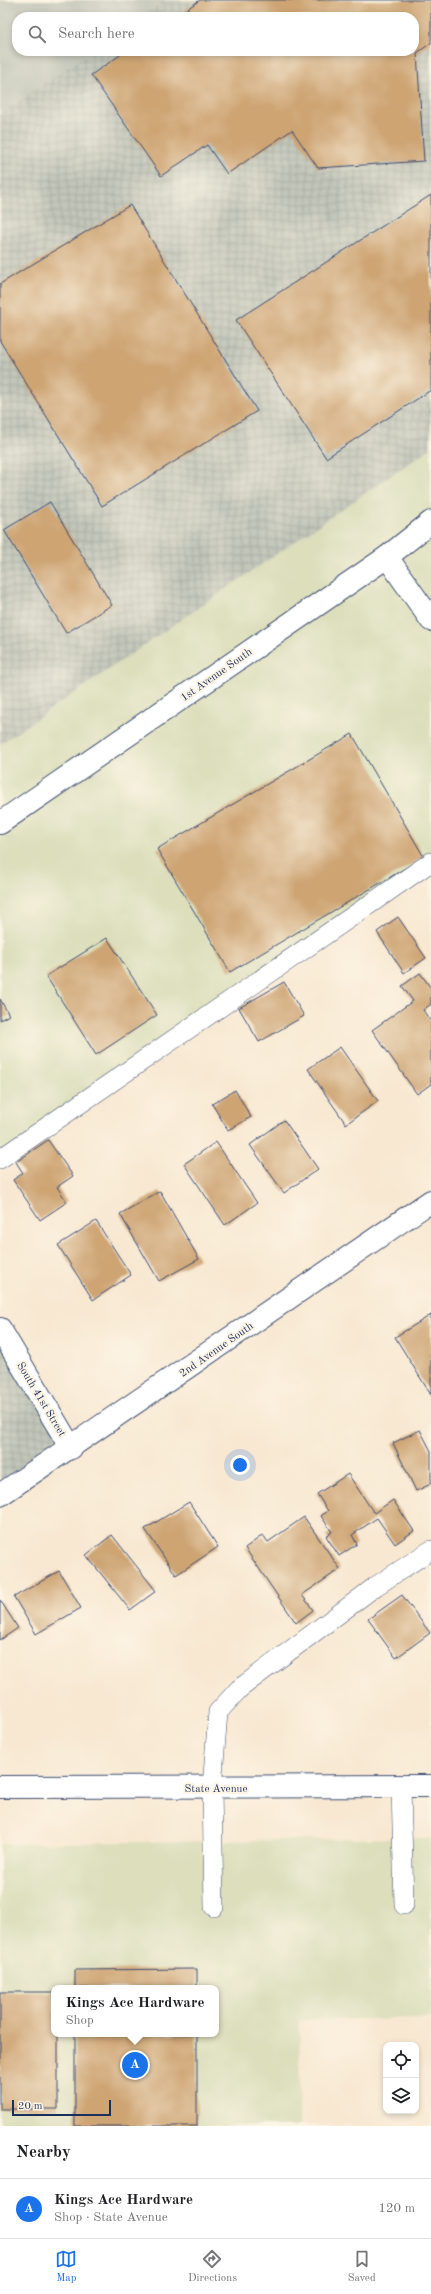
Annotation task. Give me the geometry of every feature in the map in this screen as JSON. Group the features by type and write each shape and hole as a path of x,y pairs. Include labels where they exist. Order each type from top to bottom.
{"street":[{"name":"1st Avenue South","path":"0,823 387,557 431,522"},
{"path":"387,557 431,620"},
{"name":"2nd Avenue South","path":"0,1495 431,1201"},
{"name":"South 41st Street","path":"0,1329 71,1448"},
{"name":"State Avenue","path":"0,1787 212,1788 431,1786"}],"lane":[{"path":"0,1160 431,862"},
{"path":"214,1907 212,1788 218,1712 239,1689 376,1586 431,1550"},
{"path":"401,1786 404,1904"}],"shaded area":[{"path":"0,0 165,0 147,12 12,12 12,56 84,56 0,113"},
{"path":"165,0 431,0 431,448 0,744 0,113 84,56 419,56 419,12 147,12"},
{"path":"431,445 431,865 0,1160 0,742"},
{"path":"0,1329 71,1448 0,1488"},
{"path":"431,1838 431,2018 300,2020 299,2126 0,2126 0,1844"}],"building":[{"path":"200,0 431,0 431,43 419,52 419,12 182,12"},
{"path":"119,56 417,56 424,161 318,168 292,130 227,174 207,145 161,176 91,75"},
{"path":"431,195 431,390 326,458 236,320"},
{"path":"130,205 257,411 102,506 0,341 0,284"},
{"path":"50,502 112,605 66,633 4,530"},
{"path":"352,734 424,857 230,972 157,849"},
{"path":"398,917 426,958 404,973 377,932"},
{"path":"107,938 157,1015 96,1055 46,976"},
{"path":"420,973 431,988 431,1004 423,1010 431,1022 431,1084 417,1094 372,1030 413,1001 402,986"},
{"path":"284,982 304,1016 259,1042 239,1008"},
{"path":"0,999 9,1015 0,1020"},
{"path":"340,1047 378,1101 346,1124 308,1069"},
{"path":"235,1090 251,1117 228,1130 212,1104"},
{"path":"284,1120 318,1169 284,1193 250,1145"},
{"path":"48,1140 73,1176 57,1187 67,1202 40,1220 13,1180 23,1173 16,1162"},
{"path":"216,1142 257,1203 225,1225 184,1164"},
{"path":"160,1191 199,1259 159,1281 120,1214"},
{"path":"96,1221 131,1275 93,1300 58,1245"},
{"path":"431,1315 431,1395 395,1337"},
{"path":"420,1430 431,1451 431,1484 416,1491 393,1443"},
{"path":"348,1474 374,1513 393,1500 414,1531 395,1544 377,1518 352,1535 357,1544 339,1556 326,1536 332,1532 321,1516 328,1511 317,1494"},
{"path":"189,1502 218,1547 176,1575 145,1529"},
{"path":"304,1517 340,1569 302,1595 313,1610 296,1623 245,1548 263,1535 268,1542"},
{"path":"112,1535 156,1591 130,1610 86,1555"},
{"path":"59,1571 81,1608 36,1634 14,1597"},
{"path":"402,1595 430,1633 396,1658 368,1619"},
{"path":"0,1600 18,1628 0,1640"},
{"path":"197,1969 197,1985 75,1985 75,1970"},
{"path":"0,1992 51,1992 51,2037 58,2037 58,2109 0,2109"},
{"path":"75,2037 197,2037 197,2126 75,2126"}],"place":[{"name":"Kings Ace Hardware","path":"135,2065"}]}
